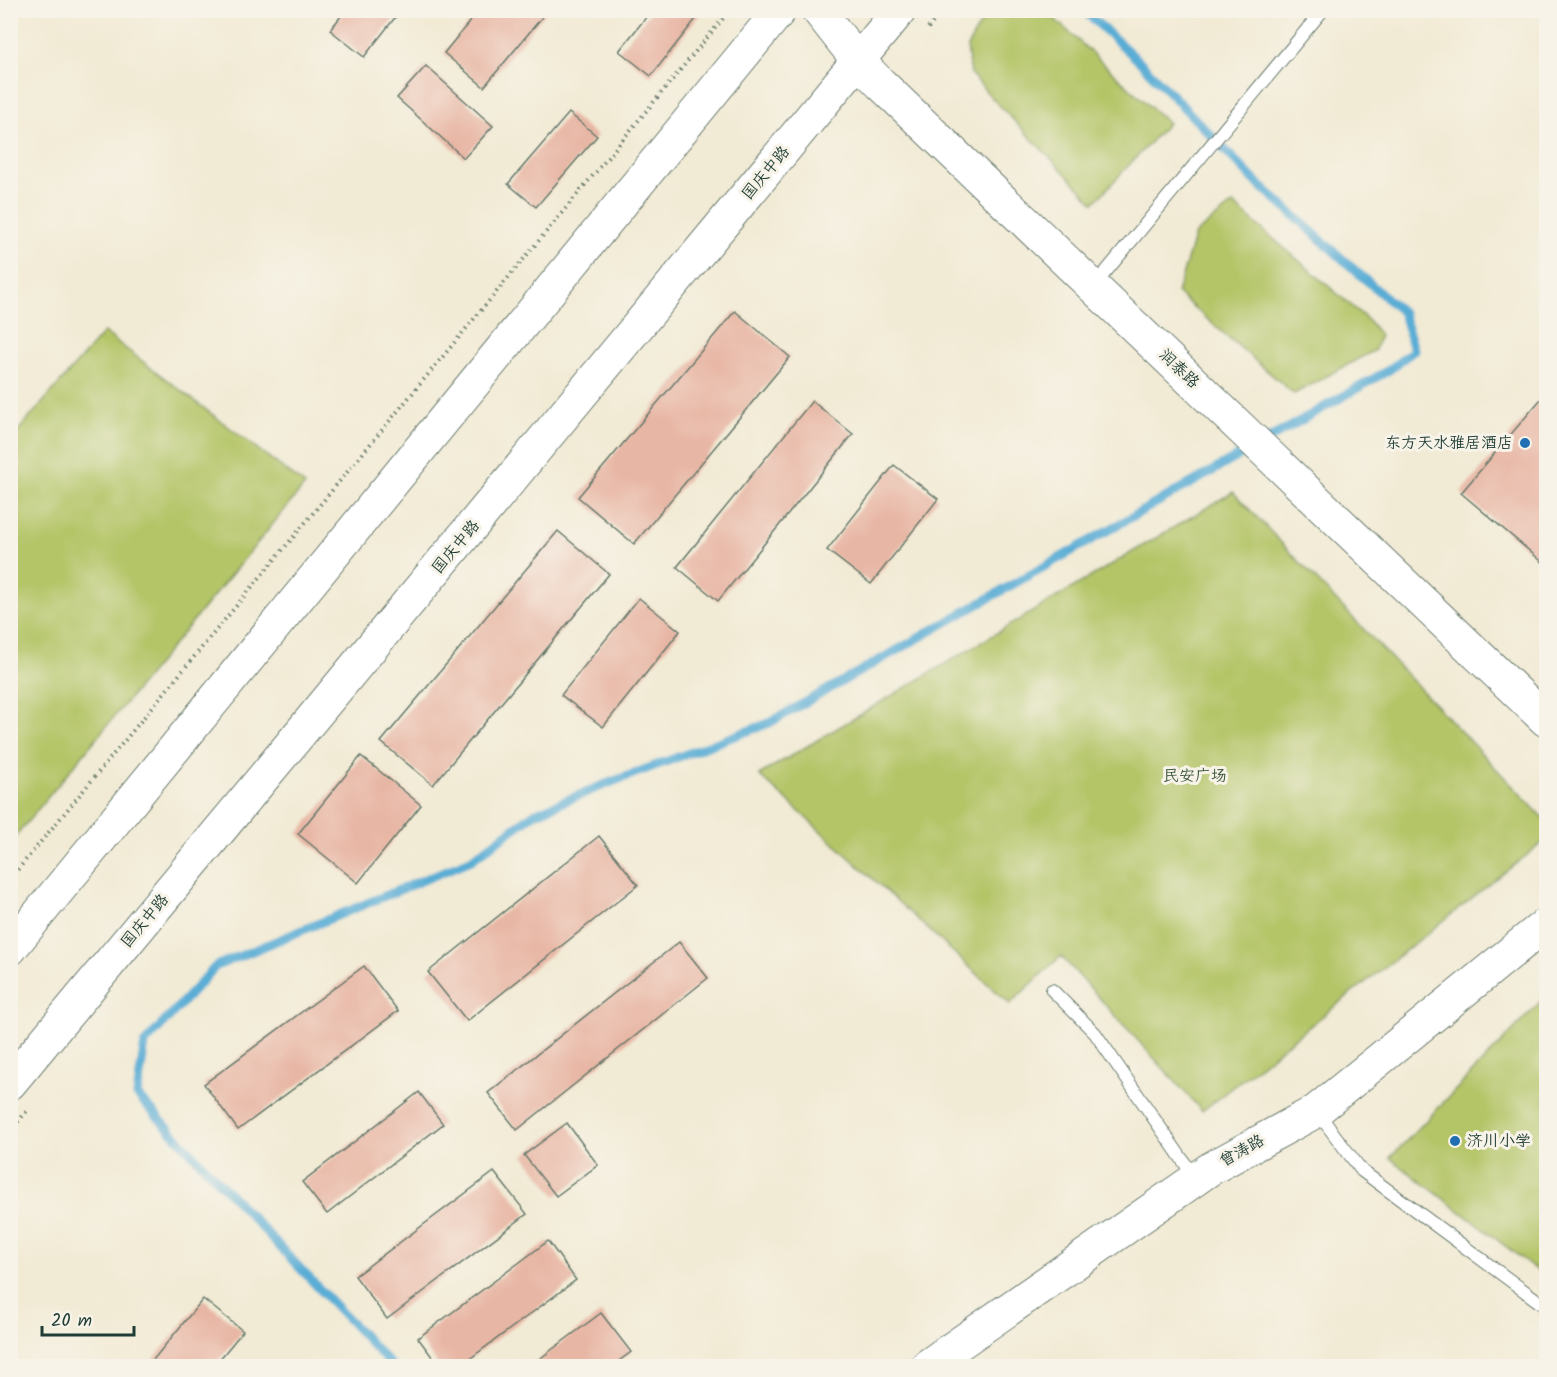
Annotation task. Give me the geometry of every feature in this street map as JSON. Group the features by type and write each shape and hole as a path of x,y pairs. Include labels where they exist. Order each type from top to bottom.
{"main road":[{"path":"10,949 780,10"},
{"name":"润泰路","path":"818,10 859,62 1546,720"},
{"name":"国庆中路","path":"10,1083 900,10"},
{"name":"曾涛路","path":"927,1366 1210,1169 1316,1111 1546,924"}],"lane":[{"path":"1094,287 1323,10"},
{"path":"1052,990 1095,1033 1196,1179"},
{"path":"1316,1111 1362,1171 1546,1307"}],"path":[{"path":"10,879 730,10"}],"green space":[{"path":"988,11 1046,11 1168,123 1094,203 971,74 967,47"},
{"path":"1233,204 1368,320 1380,335 1375,350 1294,394 1177,293 1195,234"},
{"path":"104,332 305,485 11,842 11,439"},
{"name":"民安广场","path":"1233,492 1546,821 1546,840 1202,1111 1061,956 1010,1004 759,775"},
{"path":"1546,996 1546,1277 1390,1158"}],"building":[{"path":"346,10 401,10 364,57 330,30"},
{"path":"479,10 548,10 484,87 444,53"},
{"path":"652,10 703,10 651,76 619,51"},
{"path":"426,66 493,126 464,158 397,98"},
{"path":"569,113 597,136 536,207 508,184"},
{"path":"735,311 790,357 634,544 578,497"},
{"name":"东方天水雅居酒店","path":"1546,393 1546,565 1461,493"},
{"path":"812,401 853,434 718,601 677,567"},
{"path":"894,465 938,499 871,584 827,550"},
{"path":"558,531 609,574 433,785 381,742"},
{"path":"639,598 680,631 603,727 561,695"},
{"path":"361,756 421,805 358,883 298,834"},
{"path":"599,836 638,885 467,1021 428,972"},
{"path":"679,942 708,978 517,1130 488,1093"},
{"path":"364,966 398,1011 238,1130 204,1084"},
{"path":"419,1092 443,1124 327,1214 302,1182"},
{"path":"567,1123 598,1165 556,1196 524,1155"},
{"path":"494,1172 527,1214 387,1319 355,1276"},
{"path":"548,1241 576,1280 460,1366 439,1366 418,1338"},
{"path":"203,1299 243,1331 214,1366 148,1366"},
{"path":"601,1313 631,1352 612,1366 530,1366"}],"waterway":[{"path":"1083,10 1139,61 1253,179 1403,313 1414,350 1389,370 1265,441"},
{"path":"392,1366 137,1095 145,1043 216,966 471,860 534,814 601,786 769,723 1253,448"}],"place":[{"name":"东方天水雅居酒店","path":"1525,443"},
{"name":"济川小学","path":"1455,1141"}]}
